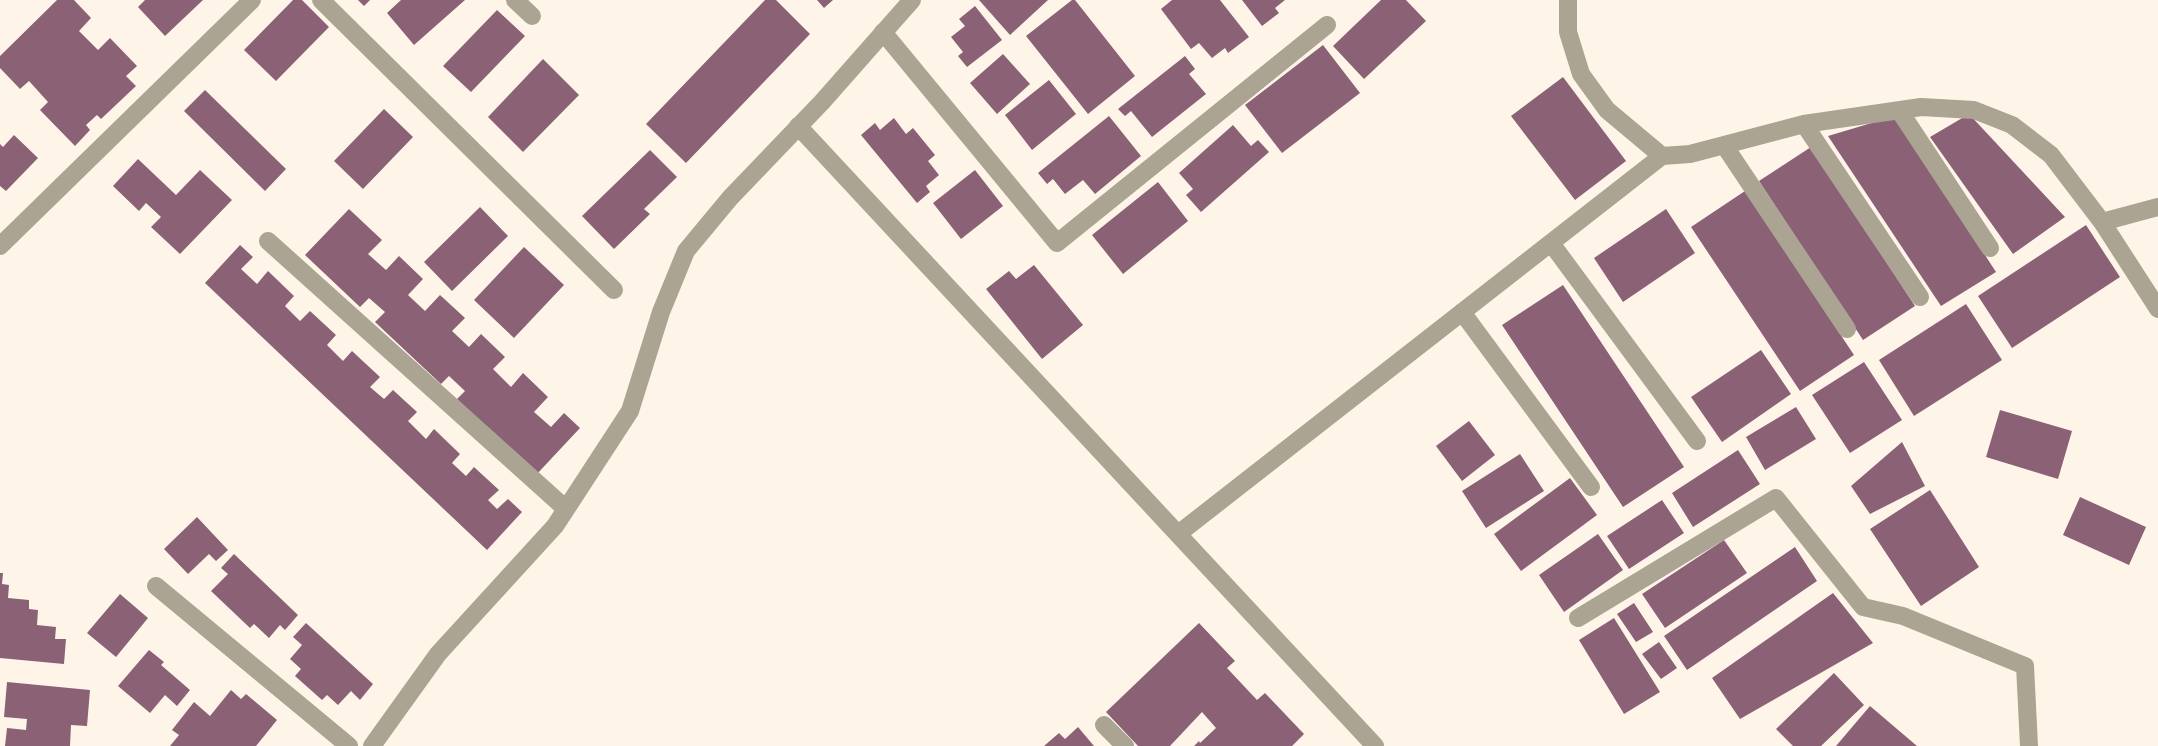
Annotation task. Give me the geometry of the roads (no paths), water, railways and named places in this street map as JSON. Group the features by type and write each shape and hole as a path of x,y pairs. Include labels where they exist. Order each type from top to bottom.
{"street":[{"path":"0,246 252,0"},
{"path":"321,0 614,290"},
{"path":"515,0 532,16"},
{"path":"372,746 438,654 555,526 630,411 661,312 686,250 730,198 912,0"},
{"path":"1568,0 1568,32 1581,74 1607,110 1662,156"},
{"path":"883,32 1057,243 1327,25"},
{"path":"1178,534 1662,156 1690,153 1804,124 1921,107 1974,110 2012,125 2051,155 2102,222 2158,309"},
{"path":"1899,110 1990,248"},
{"path":"1804,124 1920,297"},
{"path":"798,126 1375,746"},
{"path":"1724,145 1847,329"},
{"path":"2102,222 2158,207"},
{"path":"268,241 566,509"},
{"path":"1551,243 1697,441"},
{"path":"1462,312 1592,487"},
{"path":"1578,618 1776,498 1863,607 1903,616 2025,666 2029,746"},
{"path":"156,586 349,746"},
{"path":"1104,725 1125,746"}]}
